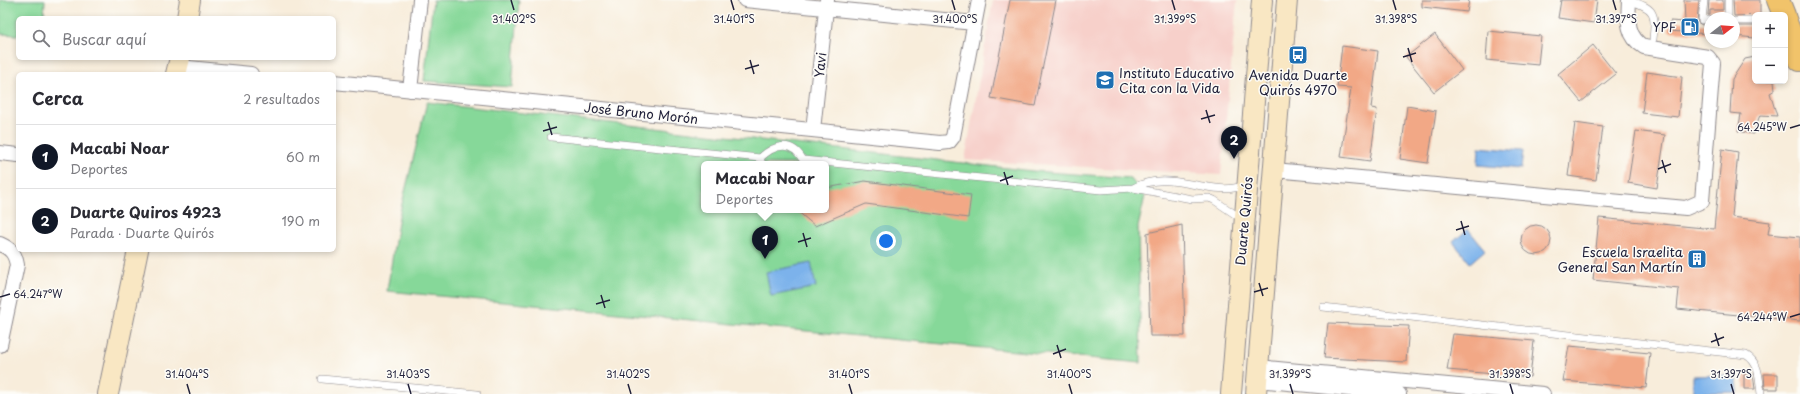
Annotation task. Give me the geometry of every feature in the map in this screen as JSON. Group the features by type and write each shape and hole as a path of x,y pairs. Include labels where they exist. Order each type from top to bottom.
{"main road":[{"path":"187,16 190,0"},
{"name":"Duarte Quirós","path":"1231,394 1262,0"},
{"name":"Duarte Quirós","path":"1257,380 1287,0"},
{"path":"1778,0 1782,12"},
{"path":"1788,28 1800,60"},
{"path":"108,394 138,252"}],"street":[{"path":"410,90 420,0"},
{"path":"744,0 827,4 974,23 979,0"},
{"path":"1274,170 1686,208 1697,204 1702,201 1713,63 1708,57 1644,47 1638,43 1630,31 1629,0"},
{"name":"Yavi","path":"813,130 827,4"},
{"name":"José Bruno Morón","path":"336,82 940,143 949,142 953,137 974,23"},
{"path":"178,66 233,72"},
{"path":"0,153 16,155"},
{"path":"0,341 17,265 15,255 4,246"},
{"path":"1257,380 1399,394"},
{"path":"1257,380 1543,394"}],"lane":[{"path":"1629,0 1646,6 1653,13 1655,19 1654,38"},
{"path":"1704,0 1702,20 1704,20"},
{"path":"1728,0 1728,12"},
{"path":"1740,21 1752,21"},
{"path":"550,137 761,161 768,150 778,147 791,147 798,150 802,161"},
{"path":"829,165 1101,190 1133,188 1192,198 1209,198 1244,221"},
{"path":"1133,188 1150,181 1167,180 1234,189 1247,184"},
{"path":"1323,307 1746,354 1753,359 1758,366 1761,394"},
{"path":"322,379 477,394"}],"shaded area":[{"name":"Instituto Educativo Cita con la Vida","path":"993,0 1237,0 1221,175 965,160"}],"green space":[{"path":"0,0 45,0 44,16 16,16 16,35 0,34"},
{"path":"433,0 519,0 512,87 424,81"},
{"path":"427,102 1033,171 1130,178 1145,196 1138,227 1141,363 387,291 399,216"}],"water":[{"path":"1479,147 1523,151 1521,169 1478,165"},
{"path":"1468,229 1485,250 1470,263 1453,242"},
{"path":"811,263 816,287 771,296 766,272"},
{"path":"1737,375 1738,392 1693,393 1693,376"}],"building":[{"path":"1010,0 1056,0 1035,106 991,98"},
{"path":"1422,0 1469,0 1467,12 1422,7"},
{"path":"1561,0 1597,0 1594,23 1558,18"},
{"path":"1684,0 1699,0 1697,22 1704,25 1704,34 1669,31 1670,21 1685,22"},
{"path":"1709,0 1723,0 1723,10 1710,10 1710,12 1708,12"},
{"path":"1733,0 1760,0 1760,12 1752,12 1752,15 1740,16 1740,12 1734,12"},
{"path":"1740,26 1752,26 1752,38 1740,37"},
{"path":"1488,31 1541,36 1538,65 1486,60"},
{"path":"1435,34 1462,70 1434,92 1406,57"},
{"path":"1593,45 1616,74 1581,102 1558,74"},
{"path":"1342,46 1378,51 1371,108 1377,109 1370,161 1341,157 1351,88 1337,87"},
{"path":"1752,58 1752,84 1774,84 1775,90 1770,93 1777,116 1760,115 1753,134 1738,131 1741,114 1730,113 1732,79 1745,59"},
{"path":"1647,72 1682,77 1678,117 1642,113"},
{"path":"1407,106 1436,111 1428,163 1400,159"},
{"path":"1575,123 1603,127 1596,180 1568,176"},
{"path":"1636,131 1665,135 1657,188 1628,183"},
{"name":"Escuela Israelita General San Martín","path":"1722,149 1738,152 1732,217 1770,222 1768,234 1800,237 1800,321 1677,309 1679,289 1593,280 1599,218 1714,229"},
{"path":"865,181 971,195 968,218 866,204 815,226 800,213 829,213 829,187"},
{"path":"1182,225 1185,336 1150,336 1147,233"},
{"path":"1536,225 1547,229 1551,240 1547,251 1536,255 1525,251 1521,240 1525,229"},
{"path":"1328,323 1409,326 1406,362 1324,358"},
{"path":"1453,334 1534,341 1530,377 1447,370"},
{"path":"1569,346 1650,353 1646,388 1563,381"},
{"path":"1744,374 1753,374 1755,389 1744,389"},
{"path":"1764,374 1778,374 1778,389 1765,389"}],"place":[{"name":"YPF","path":"1690,27"},
{"name":"Avenida Duarte Quirós 4970","path":"1298,55"},
{"name":"Instituto Educativo Cita con la Vida","path":"1105,80"},
{"name":"Duarte Quiros 4923","path":"1234,159"},
{"name":"Macabi Noar","path":"765,259"},
{"name":"Escuela Israelita General San Martín","path":"1697,259"}]}
